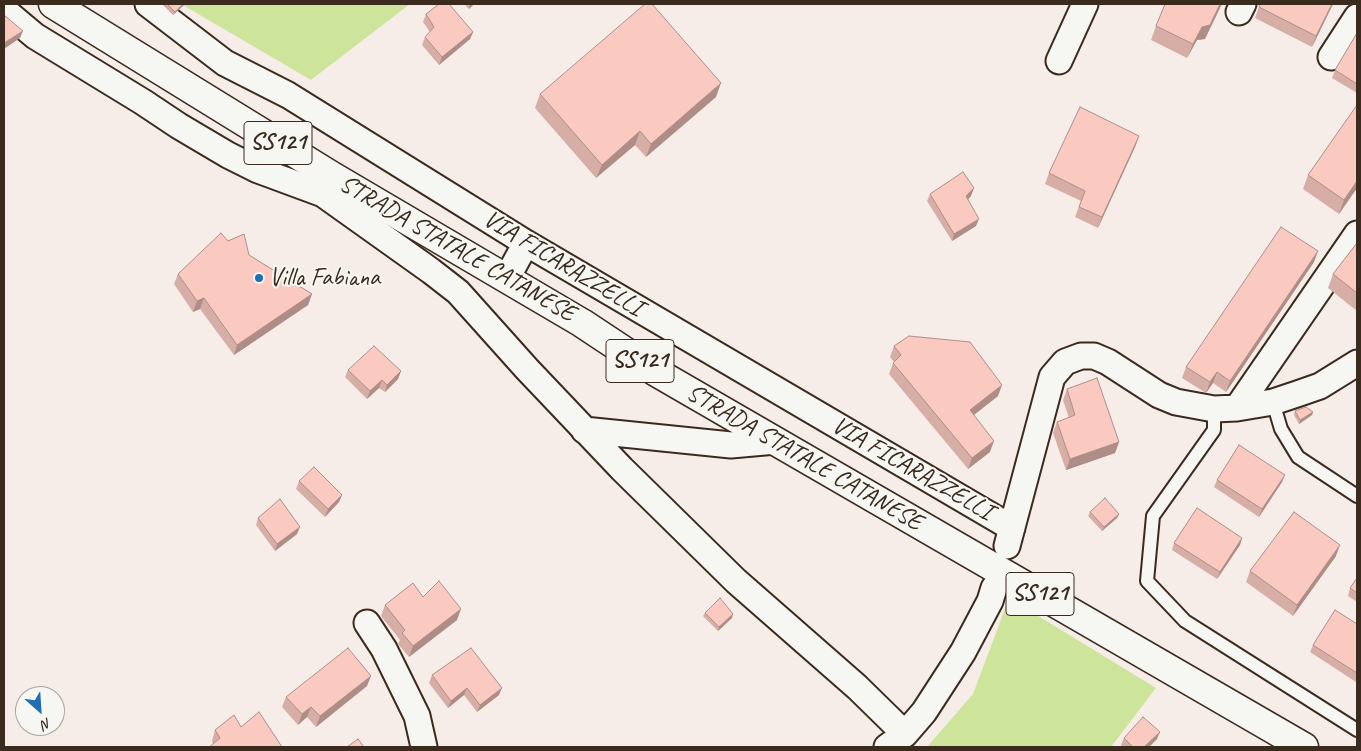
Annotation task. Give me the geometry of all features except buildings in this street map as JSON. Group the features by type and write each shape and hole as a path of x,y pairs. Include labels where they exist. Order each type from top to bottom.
{"main road":[{"name":"STRADA STATALE CATANESE","path":"53,4 332,176 582,323 656,372 1304,747"}],"street":[{"name":"VIA FICARAZZELLI","path":"148,4 225,63 288,95 526,243 1009,537 1052,377 1064,362 1081,356 1094,356 1108,362 1160,395 1176,402 1226,408"},
{"path":"1059,62 1085,4"},
{"path":"4,10 35,36 228,155 258,170 323,194 458,292 622,470 736,581 857,686 896,740 924,712 963,652 990,601 994,588"},
{"path":"1331,57 1357,17"},
{"path":"1226,408 1357,234"},
{"path":"507,278 526,243"},
{"path":"1226,408 1273,402 1320,386 1357,363"},
{"path":"584,430 731,445 776,442"},
{"path":"367,623 384,649 417,716 424,747"}],"lane":[{"path":"1273,402 1281,429 1298,457 1357,496"},
{"path":"1226,408 1214,430 1154,516 1147,581 1185,621 1357,730"}],"green space":[{"path":"181,4 410,4 311,80"},
{"path":"1009,598 1156,688 1111,747 927,747 973,694"}],"place":[{"name":"Villa Fabiana","path":"259,278"}]}
